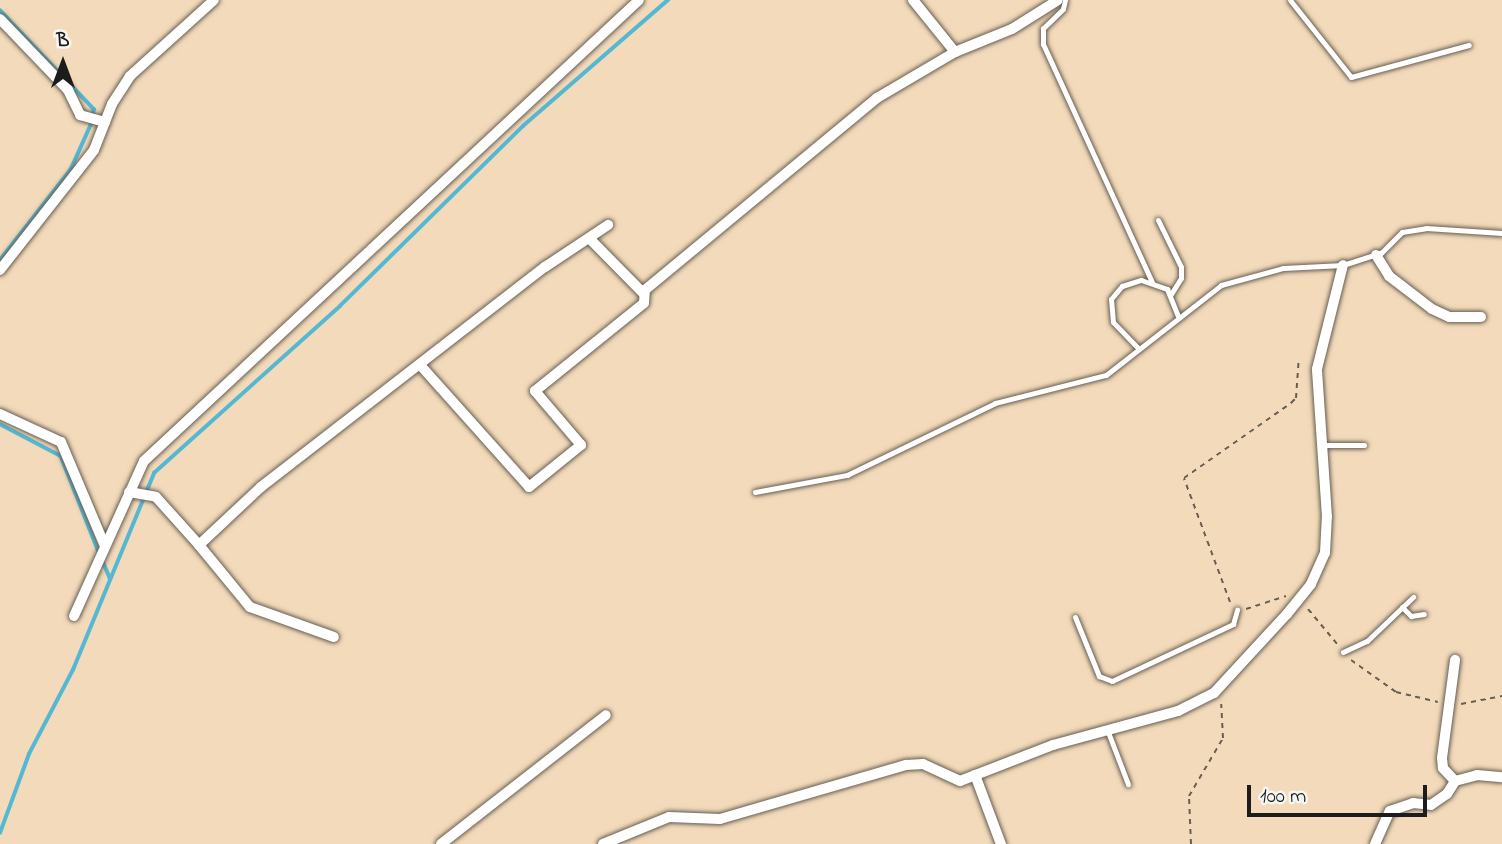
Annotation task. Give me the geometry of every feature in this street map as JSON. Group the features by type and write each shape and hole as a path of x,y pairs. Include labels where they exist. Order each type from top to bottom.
{"street":[{"path":"0,270 94,150 105,122 130,76 214,0"},
{"path":"74,616 105,546 133,494 144,461 639,0"},
{"path":"913,0 955,52"},
{"path":"643,293 877,98 955,52 1012,29 1058,0"},
{"path":"0,19 62,82 87,117 105,122"},
{"path":"199,545 261,487 421,366 545,267 608,225"},
{"path":"421,366 529,487 581,445 535,391 644,303 643,293 590,239"},
{"path":"1376,255 1389,276 1432,309 1449,317 1481,317"},
{"path":"603,844 669,817 720,819 906,765 923,764 960,781 1053,745 1178,712 1218,690 1299,599 1325,554 1317,369 1343,265"},
{"path":"0,414 61,442 105,546"},
{"path":"133,494 156,497 250,607 334,637"},
{"path":"1455,660 1442,758 1443,768 1455,781"},
{"path":"445,843 606,715"},
{"path":"975,775 1001,844"},
{"path":"1375,844 1390,811 1413,803 1431,805 1447,794 1455,781 1477,775 1502,777"}],"lane":[{"path":"1065,0 1063,9 1043,28 1043,44 1152,282"},
{"path":"1290,0 1351,77 1469,45"},
{"path":"1158,220 1181,267 1181,278 1171,294"},
{"path":"755,492 847,475 995,403 1106,375 1221,285 1283,268 1343,265 1376,255 1402,232 1426,228 1502,233"},
{"path":"1139,349 1113,322 1111,299 1132,282 1152,282 1171,294 1179,318"},
{"path":"1322,445 1364,445"},
{"path":"1343,652 1367,641 1413,597"},
{"path":"1402,607 1411,616 1424,614"},
{"path":"1074,617 1099,676 1112,681 1233,624 1237,610"},
{"path":"1108,732 1128,784"}],"path":[{"path":"1299,359 1296,398 1184,478 1237,610 1280,594 1299,599 1343,652 1376,682 1396,692 1451,703 1473,704 1502,696"},
{"path":"1192,844 1189,796 1225,728 1218,690"}],"waterway":[{"path":"0,833 29,754 73,670 154,473 340,306 523,126 668,0"},
{"path":"0,10 94,109 93,121 71,170 0,261"},
{"path":"0,424 61,456 99,552"},
{"path":"102,559 110,578"}]}
